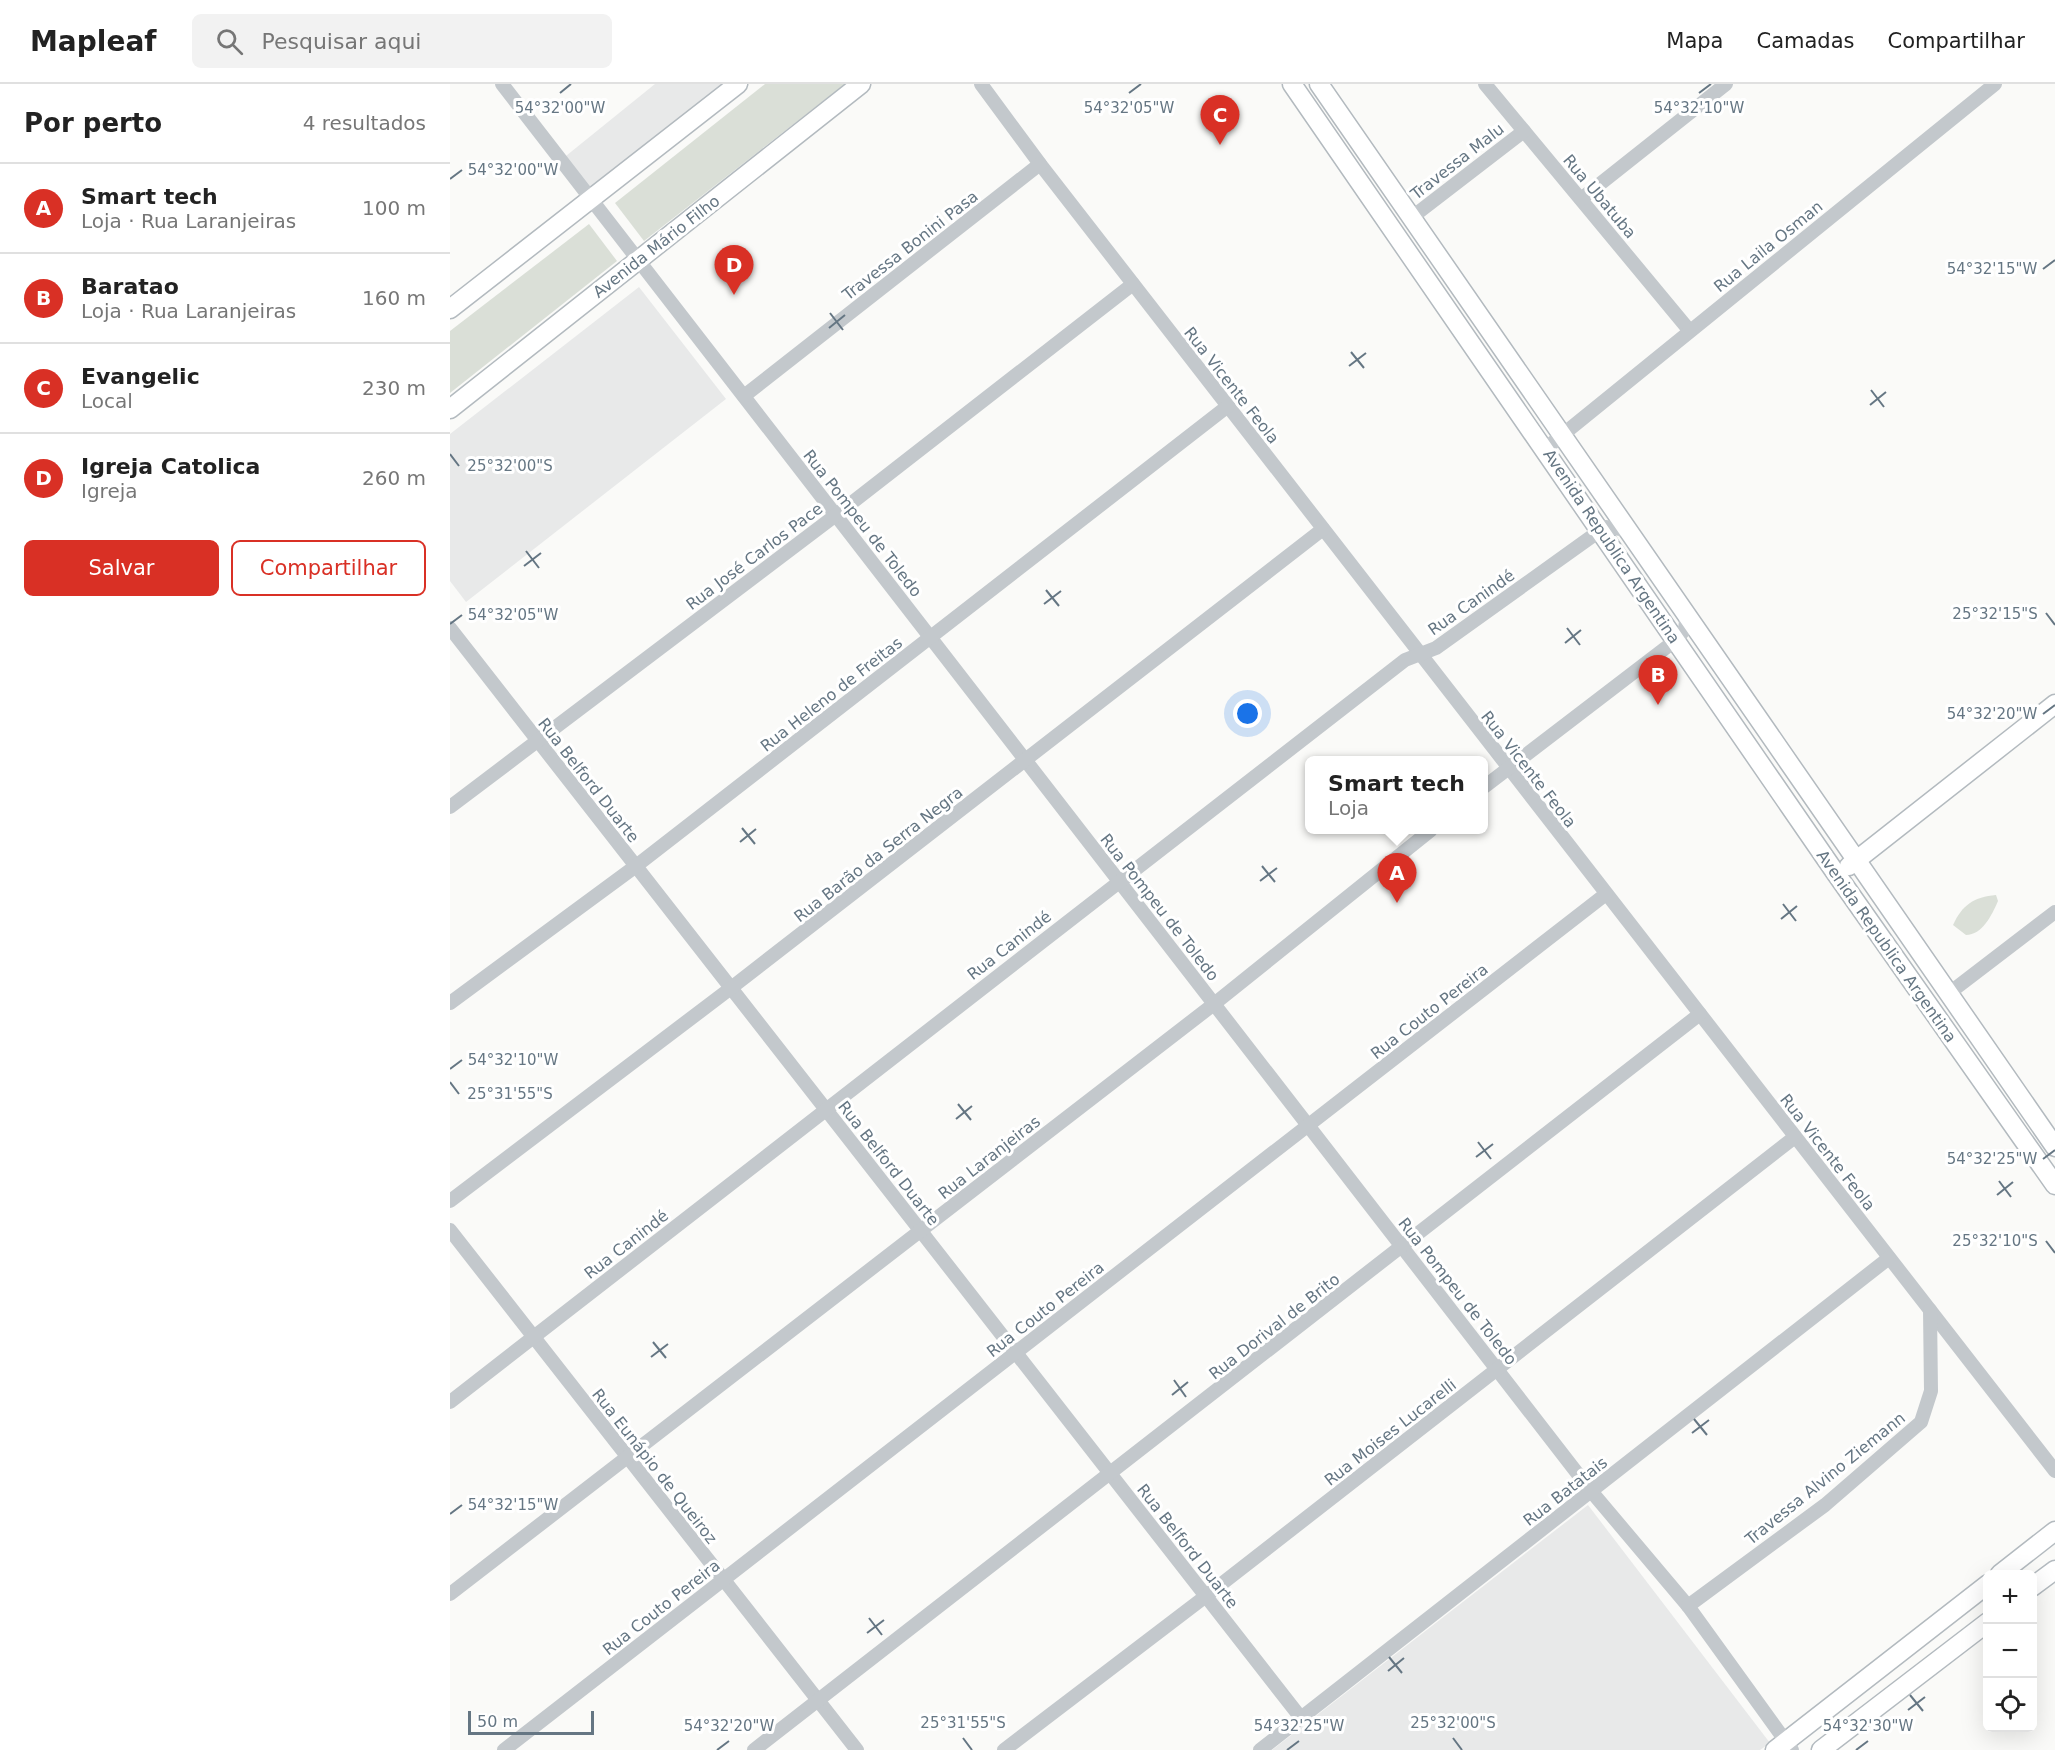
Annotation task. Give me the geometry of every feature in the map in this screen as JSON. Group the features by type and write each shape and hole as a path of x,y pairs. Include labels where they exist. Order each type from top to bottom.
{"main road":[{"path":"450,309 738,84"},
{"name":"Avenida Mário Filho","path":"450,409 861,84"},
{"name":"Avenida Republica Argentina","path":"1292,84 1837,875 2055,1185"},
{"name":"Avenida Republica Argentina","path":"1319,84 2055,1147"},
{"path":"1837,875 2055,704"},
{"path":"2006,1570 2055,1531"},
{"path":"2037,1583 2055,1570"},
{"path":"1784,1747 1983,1588"},
{"path":"1821,1750 1985,1624"}],"street":[{"name":"Rua Pompeu de Toledo","path":"502,84 1592,1491 1688,1606 1784,1747"},
{"name":"Rua Vicente Feola","path":"981,84 1040,164 1507,768 2055,1472"},
{"name":"Rua Ubatuba","path":"1485,84 1689,330"},
{"path":"1581,199 1726,84"},
{"name":"Rua Laila Osman","path":"1545,449 1995,84"},
{"name":"Travessa Malu","path":"1411,218 1524,131"},
{"name":"Travessa Bonini Pasa","path":"744,396 1040,164"},
{"name":"Rua José Carlos Pace","path":"450,807 836,515 1133,284"},
{"name":"Rua Heleno de Freitas","path":"450,1003 636,866 1228,406"},
{"path":"1599,531 1610,526 1629,530"},
{"name":"Rua Barão da Serra Negra","path":"450,1201 731,988 1323,529"},
{"name":"Rua Canindé","path":"450,1402 1405,660 1436,648 1599,531"},
{"path":"1488,784 1676,639 1685,629 1687,614"},
{"name":"Rua Belford Duarte","path":"450,628 1301,1718"},
{"name":"Rua Laranjeiras","path":"450,1594 1214,1004 1426,834"},
{"name":"Rua Couto Pereira","path":"504,1750 1606,894"},
{"path":"1948,994 2055,912"},
{"name":"Rua Dorival de Brito","path":"754,1750 1700,1014"},
{"name":"Rua Moises Lucarelli","path":"1004,1750 1206,1596 1795,1137"},
{"name":"Rua Eunápio de Queiroz","path":"450,1230 626,1458 857,1750"},
{"name":"Rua Batatais","path":"1260,1750 1889,1258"},
{"name":"Travessa Alvino Ziemann","path":"1688,1606 1825,1504 1921,1422 1931,1391 1930,1310"}],"shaded area":[{"path":"655,84 728,84 591,195 561,160"},
{"path":"765,84 845,84 644,241 615,203"},
{"path":"589,224 617,261 450,393 450,331"},
{"path":"639,287 726,399 466,602 450,581 450,434"},
{"path":"1996,895 1998,901 1993,912 1977,932 1966,935 1953,925 1960,912 1970,903"},
{"path":"1588,1505 1770,1743 1760,1750 1272,1750"}],"place":[{"name":"Evangelic","path":"1220,145"},
{"name":"Igreja Catolica","path":"734,295"},
{"name":"Baratao","path":"1658,705"},
{"name":"Smart tech","path":"1397,903"}]}
